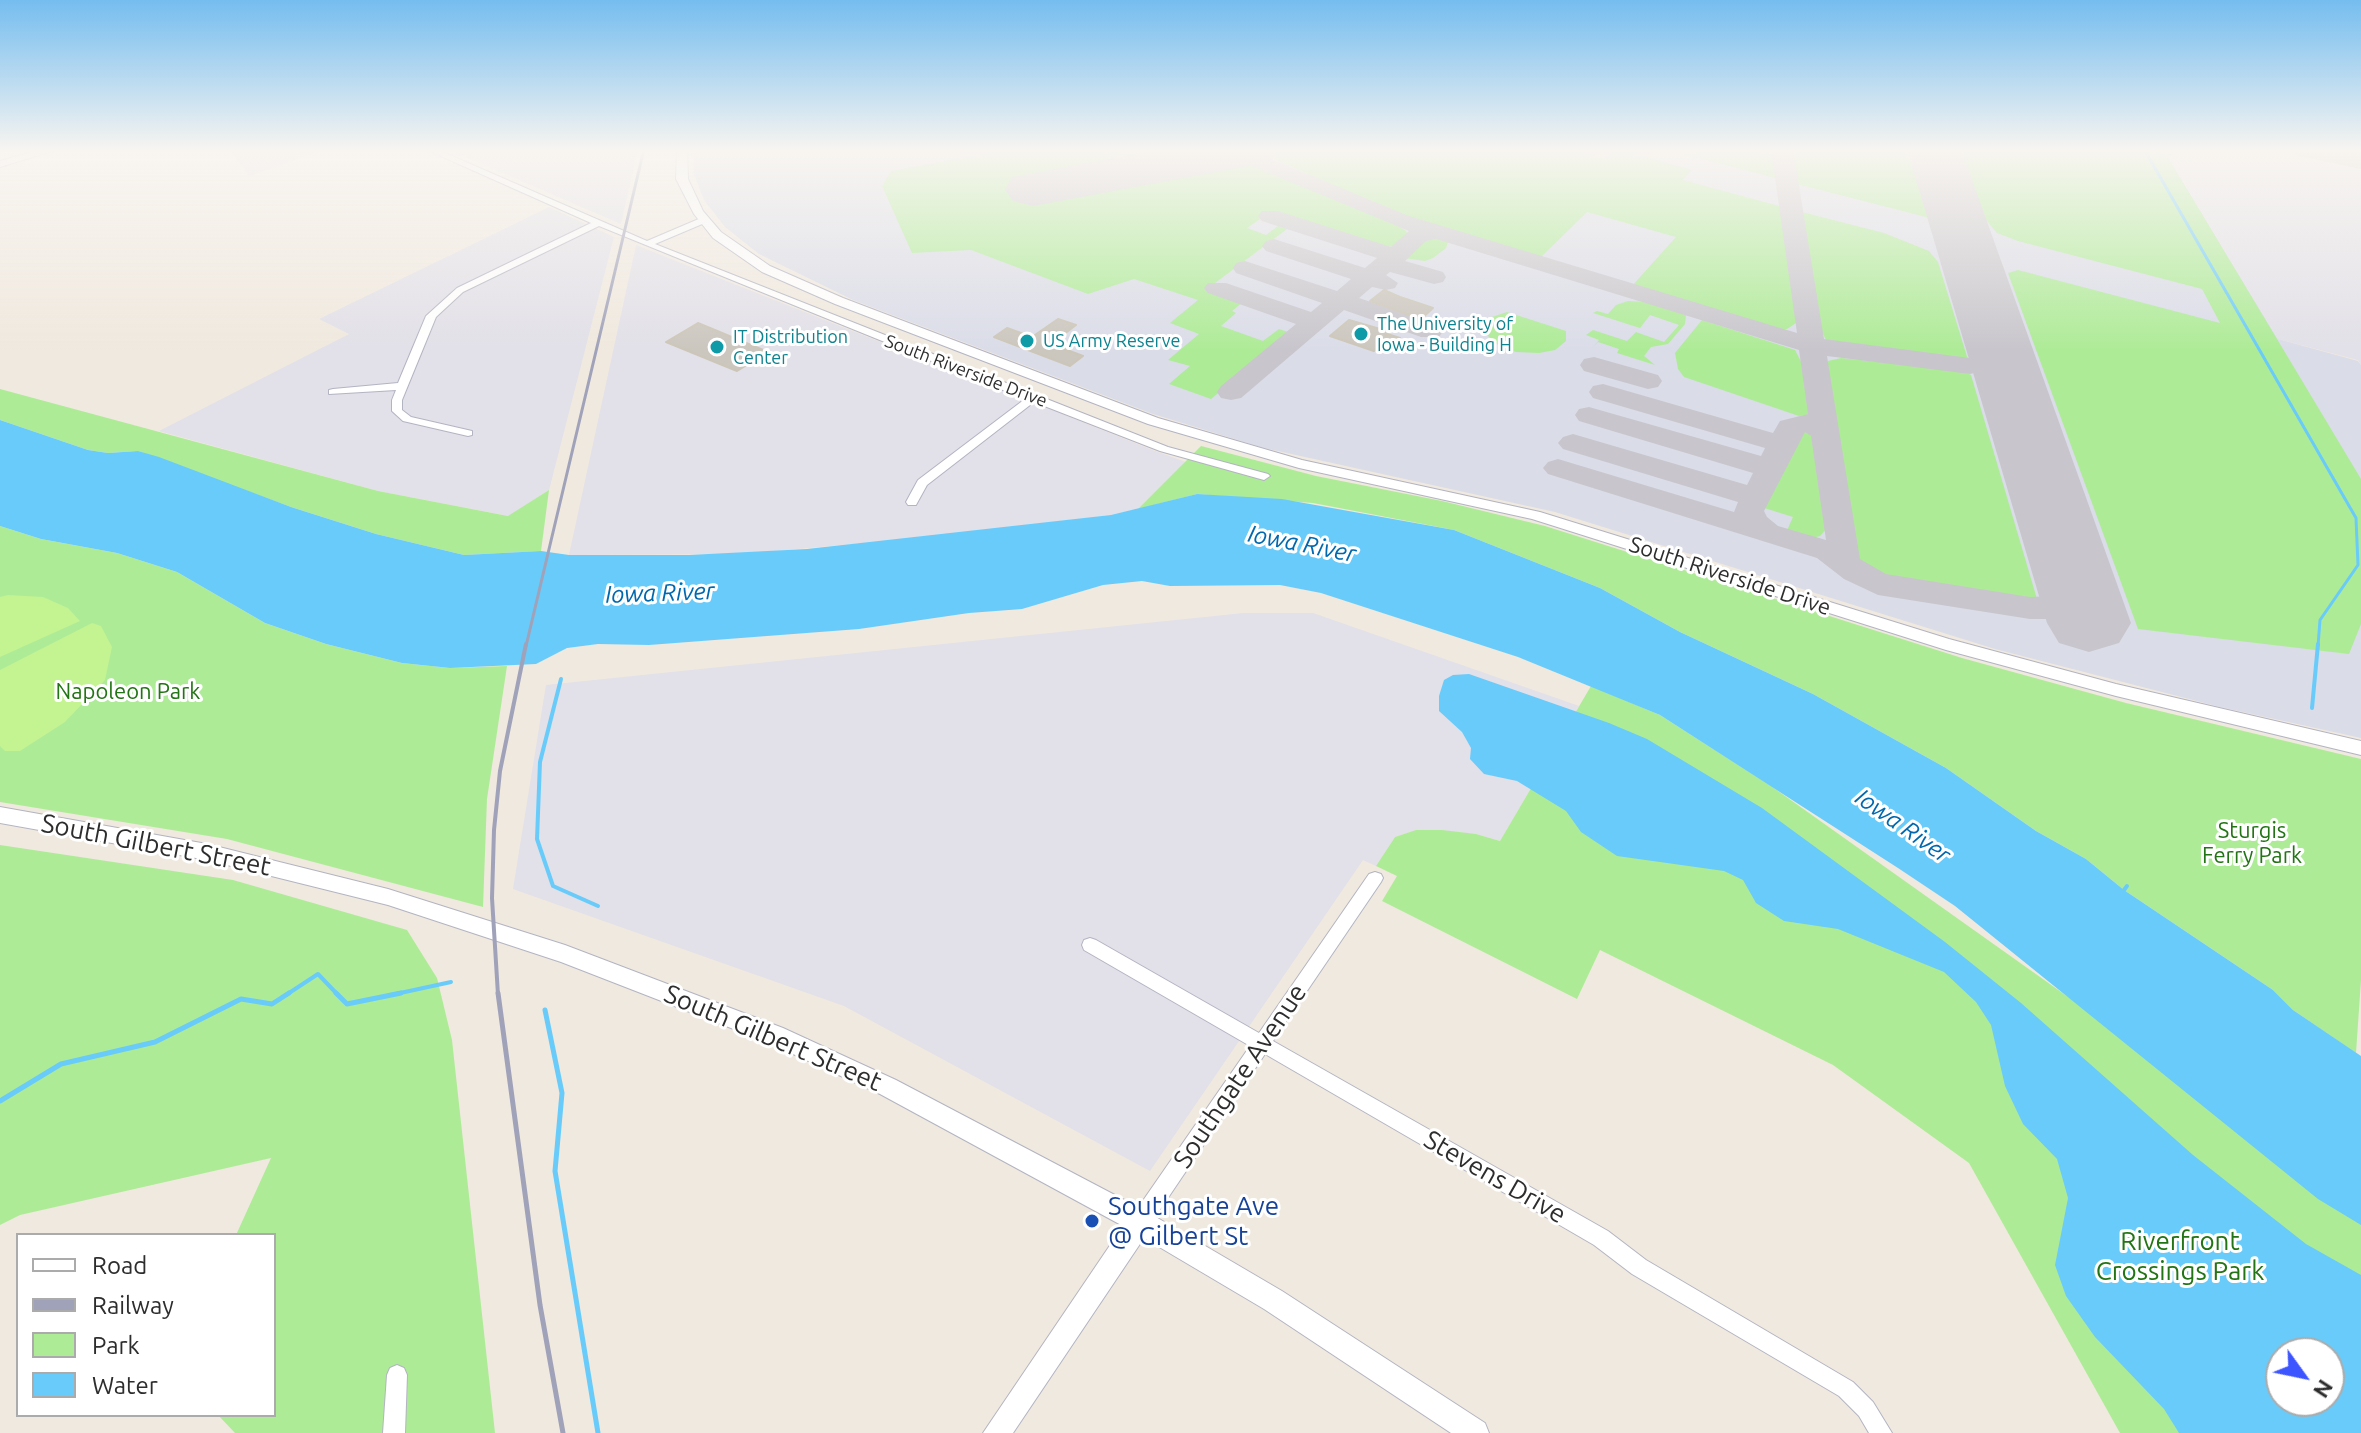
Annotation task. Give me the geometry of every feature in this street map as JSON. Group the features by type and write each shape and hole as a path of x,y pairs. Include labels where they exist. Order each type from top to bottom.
{"main road":[{"name":"South Riverside Drive","path":"702,216 734,248 785,278 1122,409 1215,441 1299,464 1549,519 2022,665 2361,748"},
{"name":"South Gilbert Street","path":"0,815 207,852 388,897 565,954 831,1059 1140,1222 1273,1300 1475,1433"},
{"name":"Southgate Avenue","path":"997,1433 1140,1222"}],"street":[{"name":"South Riverside Drive","path":"583,216 1033,398 1191,458 1264,476"},
{"path":"647,244 704,220"},
{"path":"468,433 400,415 395,406 431,316 460,290 599,223"},
{"path":"333,392 403,386"},
{"path":"912,502 922,483 1033,398"},
{"path":"1105,425 1122,409"},
{"name":"Southgate Avenue","path":"1140,1222 1375,878"},
{"name":"Stevens Drive","path":"1090,945 1601,1238 1639,1267 1846,1389 1866,1409 1881,1433"},
{"path":"394,1433 397,1375"}],"shaded area":[{"path":"531,216 568,216 614,237 549,490 509,516 378,491 159,431 349,334 319,319"},
{"path":"602,216 623,216 621,224"},
{"path":"716,216 2203,216 2278,339 2358,361 2361,365 2361,738 2220,707 1995,649 1555,512 1264,448 1153,414 853,300 759,254 725,227"},
{"path":"2203,216 2361,216 2361,365 2358,360 2278,339"},
{"path":"636,245 1186,462 1138,509 1111,515 921,538 741,554 569,555"},
{"path":"1244,613 1313,613 1579,706 1500,841 1476,834 1416,830 1395,837 1376,866 1363,860 1150,1171 844,1006 513,889 546,685"}],"green space":[{"path":"895,216 1265,216 1247,228 1266,235 1278,226 1287,229 1207,289 1243,302 1221,326 1263,341 1279,329 1291,333 1211,399 1169,384 1190,366 1168,360 1199,334 1170,323 1198,300 1134,279 1088,294 971,250 912,253"},
{"path":"1287,216 1376,216 1406,231 1408,236 1398,247 1383,246"},
{"path":"1401,216 1583,216 1540,258"},
{"path":"1601,216 1784,216 1798,310 1796,323 1787,329 1772,329 1632,286 1676,237"},
{"path":"1799,216 1817,216 1884,233 1929,251 1938,262 1968,360 1872,351 1826,340 1816,319"},
{"path":"1985,216 2203,216 2361,479 2361,624 2349,654 2138,629 2008,273 2018,270 2220,323 2202,289 2018,241 1997,233"},
{"path":"1436,239 1448,242 1446,248 1433,258 1425,261 1404,258 1419,242"},
{"path":"1628,301 1645,302 1686,315 1685,324 1668,344 1651,347 1644,356 1655,365 1617,353 1619,349 1598,342 1594,346 1599,340 1586,335 1593,330 1627,341 1636,332 1664,342 1679,325 1650,315 1640,328 1593,313 1608,314 1616,305"},
{"path":"1507,312 1566,331 1566,341 1555,350 1539,353 1516,352 1499,346 1487,335 1486,325 1492,317"},
{"path":"1702,320 1795,350 1806,371 1811,414 1799,416 1684,377 1678,369 1675,353"},
{"path":"1841,358 1962,371 1971,375 2037,599 2021,600 1893,579 1874,574 1857,560 1849,538 1825,382 1828,361"},
{"path":"0,389 378,491 508,516 549,490 541,551 464,555 376,534 291,507 138,451 108,453 88,450 0,420"},
{"path":"1801,429 1811,429 1815,434 1828,527 1820,536 1808,539 1785,535 1793,517 1761,507"},
{"name":"Sturgis Ferry Park","path":"1201,446 1316,476 1442,501 1545,526 1962,658 2126,703 2361,759 2361,980 2356,1053 2293,1010 2273,990 2124,890 2086,859 2036,831 1946,768 1813,694 1680,632 1600,588 1454,530 1313,503 1197,494 1138,509"},
{"name":"Napoleon Park","path":"0,526 41,539 117,553 177,572 265,623 326,644 402,663 450,668 507,666 487,799 483,907 227,839 0,802"},
{"path":"0,597 43,597 68,608 80,621 0,657"},
{"path":"92,623 101,626 112,647 105,680 65,722 20,751 5,751 0,746 0,670"},
{"name":"Riverfront Crossings Park","path":"1591,686 1660,715 1771,786 2071,999 2361,1216 2361,1433 2120,1433 1969,1163 1833,1065 1600,950 1577,999 1382,901 1397,876 1376,866 1395,837 1416,830 1476,834 1500,841"},
{"path":"0,845 233,880 407,930 437,978 452,1040 495,1433 235,1433 220,1417 276,1417 276,1233 237,1233 271,1158 20,1215 0,1225"}],"water":[{"name":"Iowa River","path":"0,420 88,450 108,453 138,451 159,457 291,507 376,534 464,555 541,551 569,555 689,555 807,549 1111,515 1197,494 1282,499 1454,530 1600,588 1680,632 1813,694 1946,768 2036,831 2086,859 2124,890 2273,990 2293,1010 2361,1056 2361,1225 2318,1199 1955,906 1660,715 1518,657 1321,593 1280,585 1170,586 1142,581 1103,585 1022,609 969,613 859,629 649,645 598,644 567,648 536,664 450,668 402,663 326,644 265,623 177,572 117,553 41,539 0,526"},
{"path":"1469,674 1609,723 1647,739 1762,808 1945,942 2021,1003 2193,1155 2306,1244 2361,1275 2361,1433 2179,1433 2164,1409 2095,1337 2066,1296 2055,1265 2068,1198 2057,1159 2023,1124 2005,1086 1991,1025 1976,1002 1944,972 1838,929 1784,921 1756,903 1743,880 1724,871 1617,856 1581,832 1566,811 1517,781 1484,774 1470,759 1471,748 1462,732 1439,711 1444,680 1453,675"}],"building":[{"path":"1384,290 1433,308 1421,319 1370,301"},
{"name":"US Army Reserve","path":"1058,319 1076,325 1051,344 1083,356 1070,366 994,337 1007,328 1032,337"},
{"name":"The University of Iowa - Building H","path":"1349,320 1400,338 1386,350 1378,347 1374,351 1330,336"},
{"name":"IT Distribution Center","path":"698,323 768,352 737,371 666,342"}],"waterway":[{"path":"2182,216 2356,518 2358,565 2320,620 2318,646"},
{"path":"2312,708 2318,644"},
{"path":"561,679 540,762 537,839 553,886 598,906"},
{"path":"2124,890 2127,886"},
{"path":"286,995 318,974 338,995"},
{"path":"391,995 451,982"},
{"path":"0,1101 61,1064 155,1042 241,999 272,1004 289,993"},
{"path":"338,995 347,1004 401,993"},
{"path":"545,1010 562,1093 555,1171 598,1433"}],"taxiway":[{"path":"1270,216 1395,256"},
{"path":"1389,216 1812,346"},
{"path":"1792,216 1812,346"},
{"path":"1395,256 1418,236 1437,232"},
{"path":"1274,246 1369,277"},
{"path":"1369,277 1395,256"},
{"path":"1387,263 1434,277"},
{"path":"1245,268 1341,301"},
{"path":"1341,301 1369,277"},
{"path":"1369,277 1386,283"},
{"path":"1217,288 1315,322"},
{"path":"1315,322 1341,301"},
{"path":"1341,301 1430,331"},
{"path":"1231,392 1315,322"},
{"path":"1812,346 1970,366 1998,358 1999,347"},
{"path":"1812,346 1845,562"},
{"path":"1594,365 1648,381"},
{"path":"1603,392 1781,444"},
{"path":"1589,415 1769,468"},
{"path":"1767,533 1753,522 1749,511 1790,427 1808,422 1824,431"},
{"path":"1573,443 1755,497"},
{"path":"1558,468 1767,533"},
{"path":"1767,533 1828,551 1845,562"},
{"path":"1845,562 1855,572 1878,584 2030,608 2065,604 2076,596 2077,584"}],"runway":[{"path":"1956,216 2089,623"}],"railway":[{"path":"526,646 628,216"},
{"path":"498,995 492,898 494,830 500,771 526,644"},
{"path":"498,993 540,1305 563,1433"}],"place":[{"name":"The University of Iowa - Building H","path":"1361,334"},
{"name":"US Army Reserve","path":"1027,341"},
{"name":"IT Distribution Center","path":"717,347"},
{"name":"Southgate Ave @ Gilbert St","path":"1092,1221"}]}
